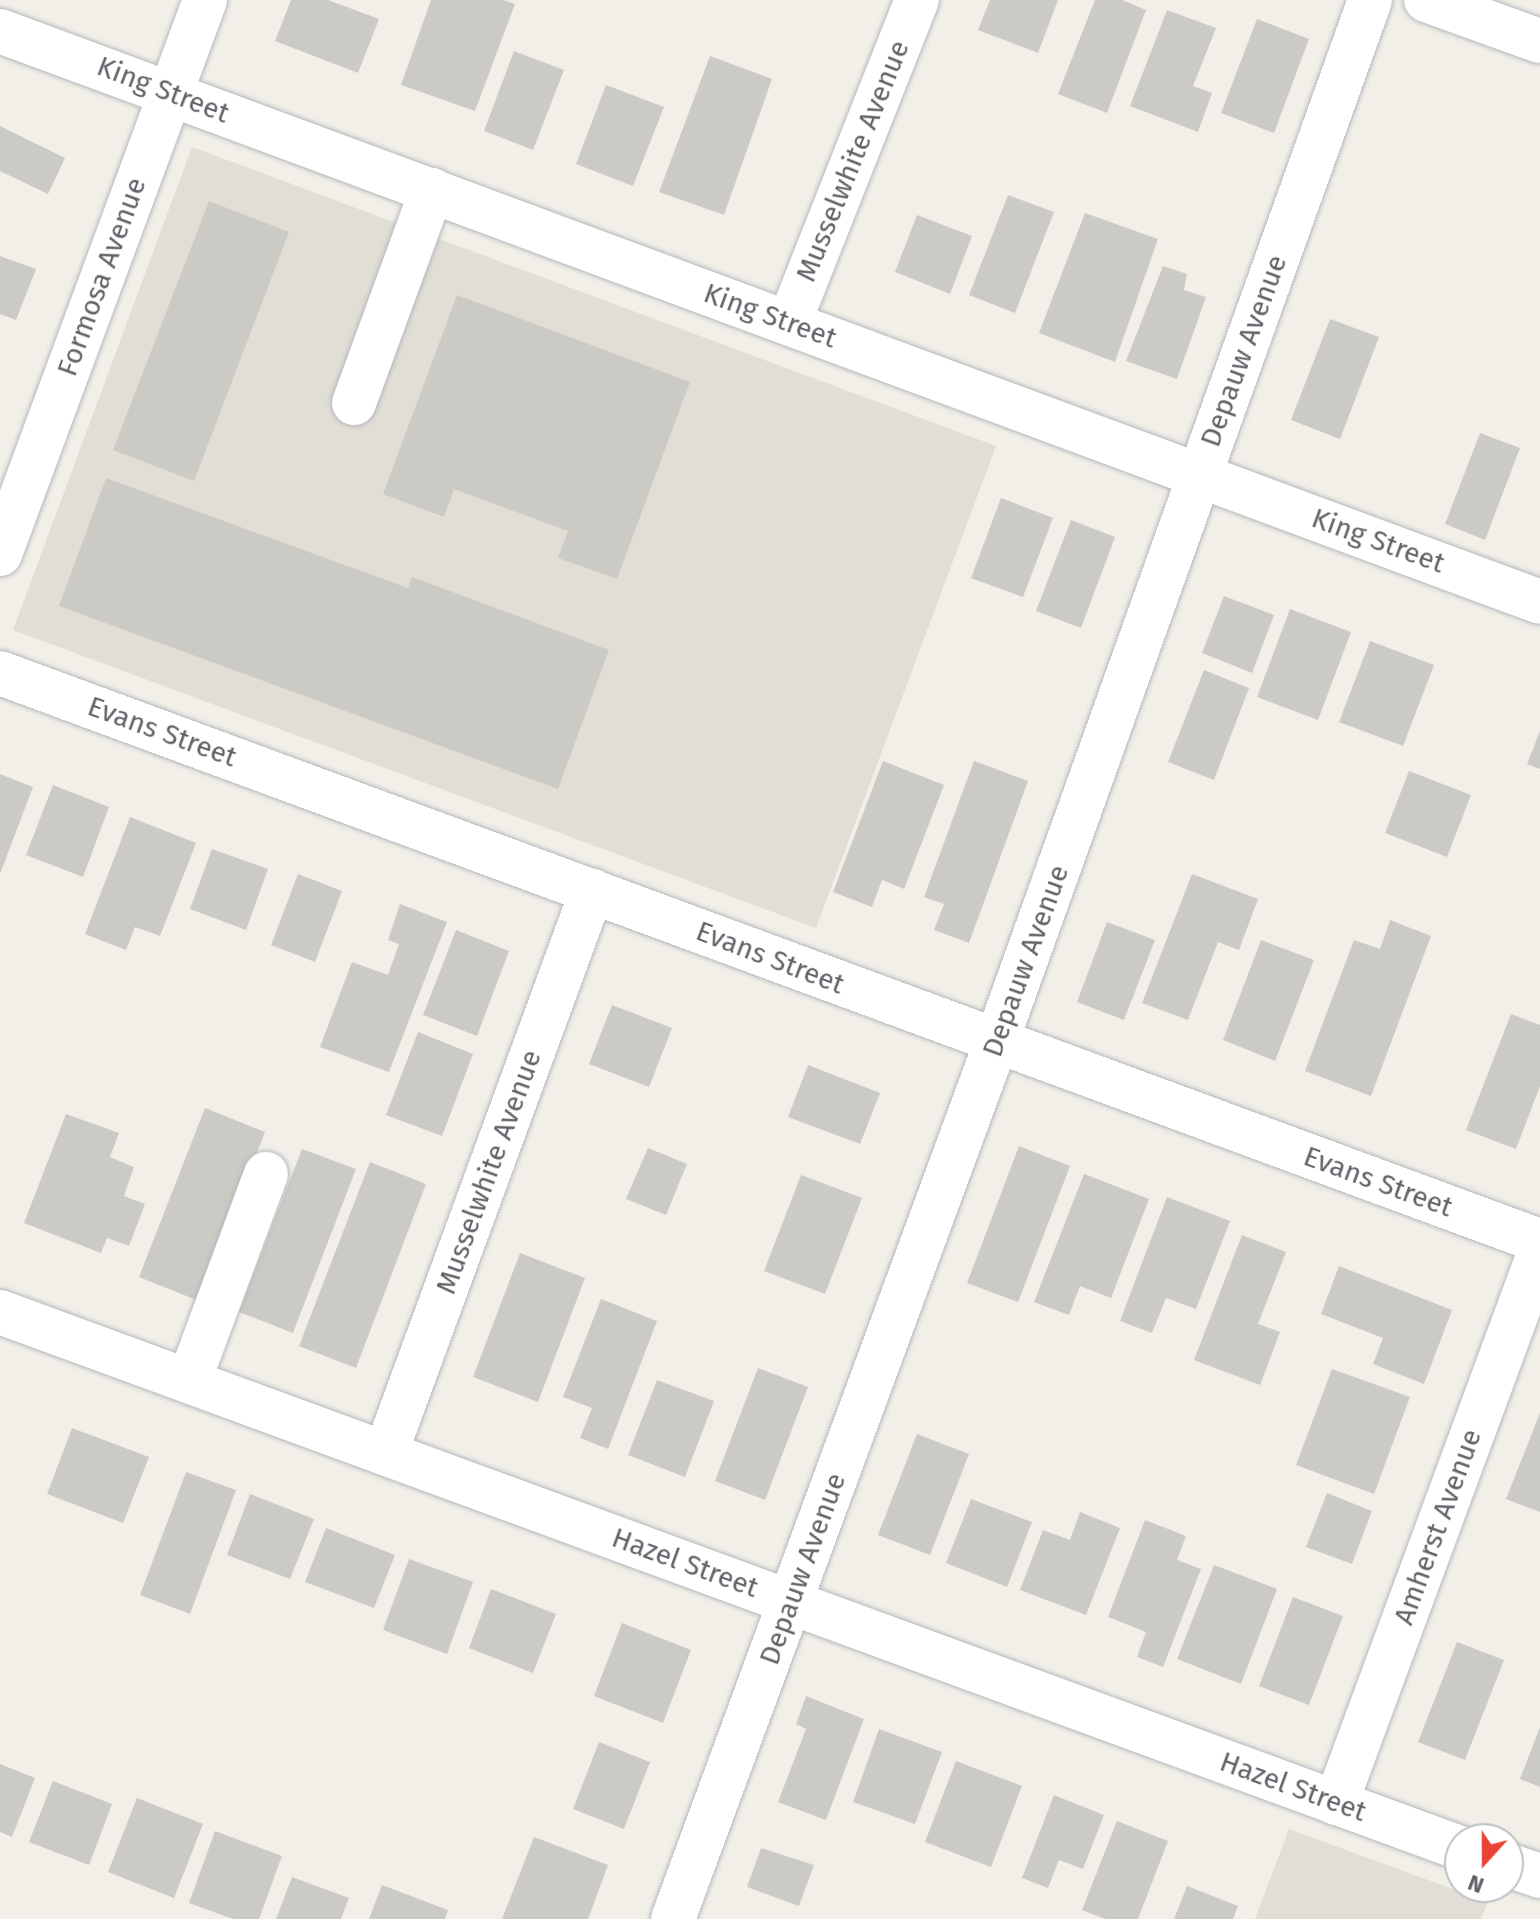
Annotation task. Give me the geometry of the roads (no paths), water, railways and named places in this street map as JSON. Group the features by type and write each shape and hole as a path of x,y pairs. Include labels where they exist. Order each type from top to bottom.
{"street":[{"name":"Formosa Avenue","path":"0,554 205,0"},
{"name":"Musselwhite Avenue","path":"789,323 917,0"},
{"name":"Depauw Avenue","path":"673,1919 996,1043 1370,0"},
{"path":"1426,0 1540,41"},
{"name":"King Street","path":"0,31 1540,602"},
{"path":"354,403 432,190"},
{"name":"Evans Street","path":"0,673 996,1043 1540,1241"},
{"name":"Musselwhite Avenue","path":"386,1452 592,891"},
{"path":"189,1381 266,1174"},
{"name":"Amherst Avenue","path":"1336,1803 1540,1251"},
{"name":"Hazel Street","path":"0,1312 1444,1842"}]}
